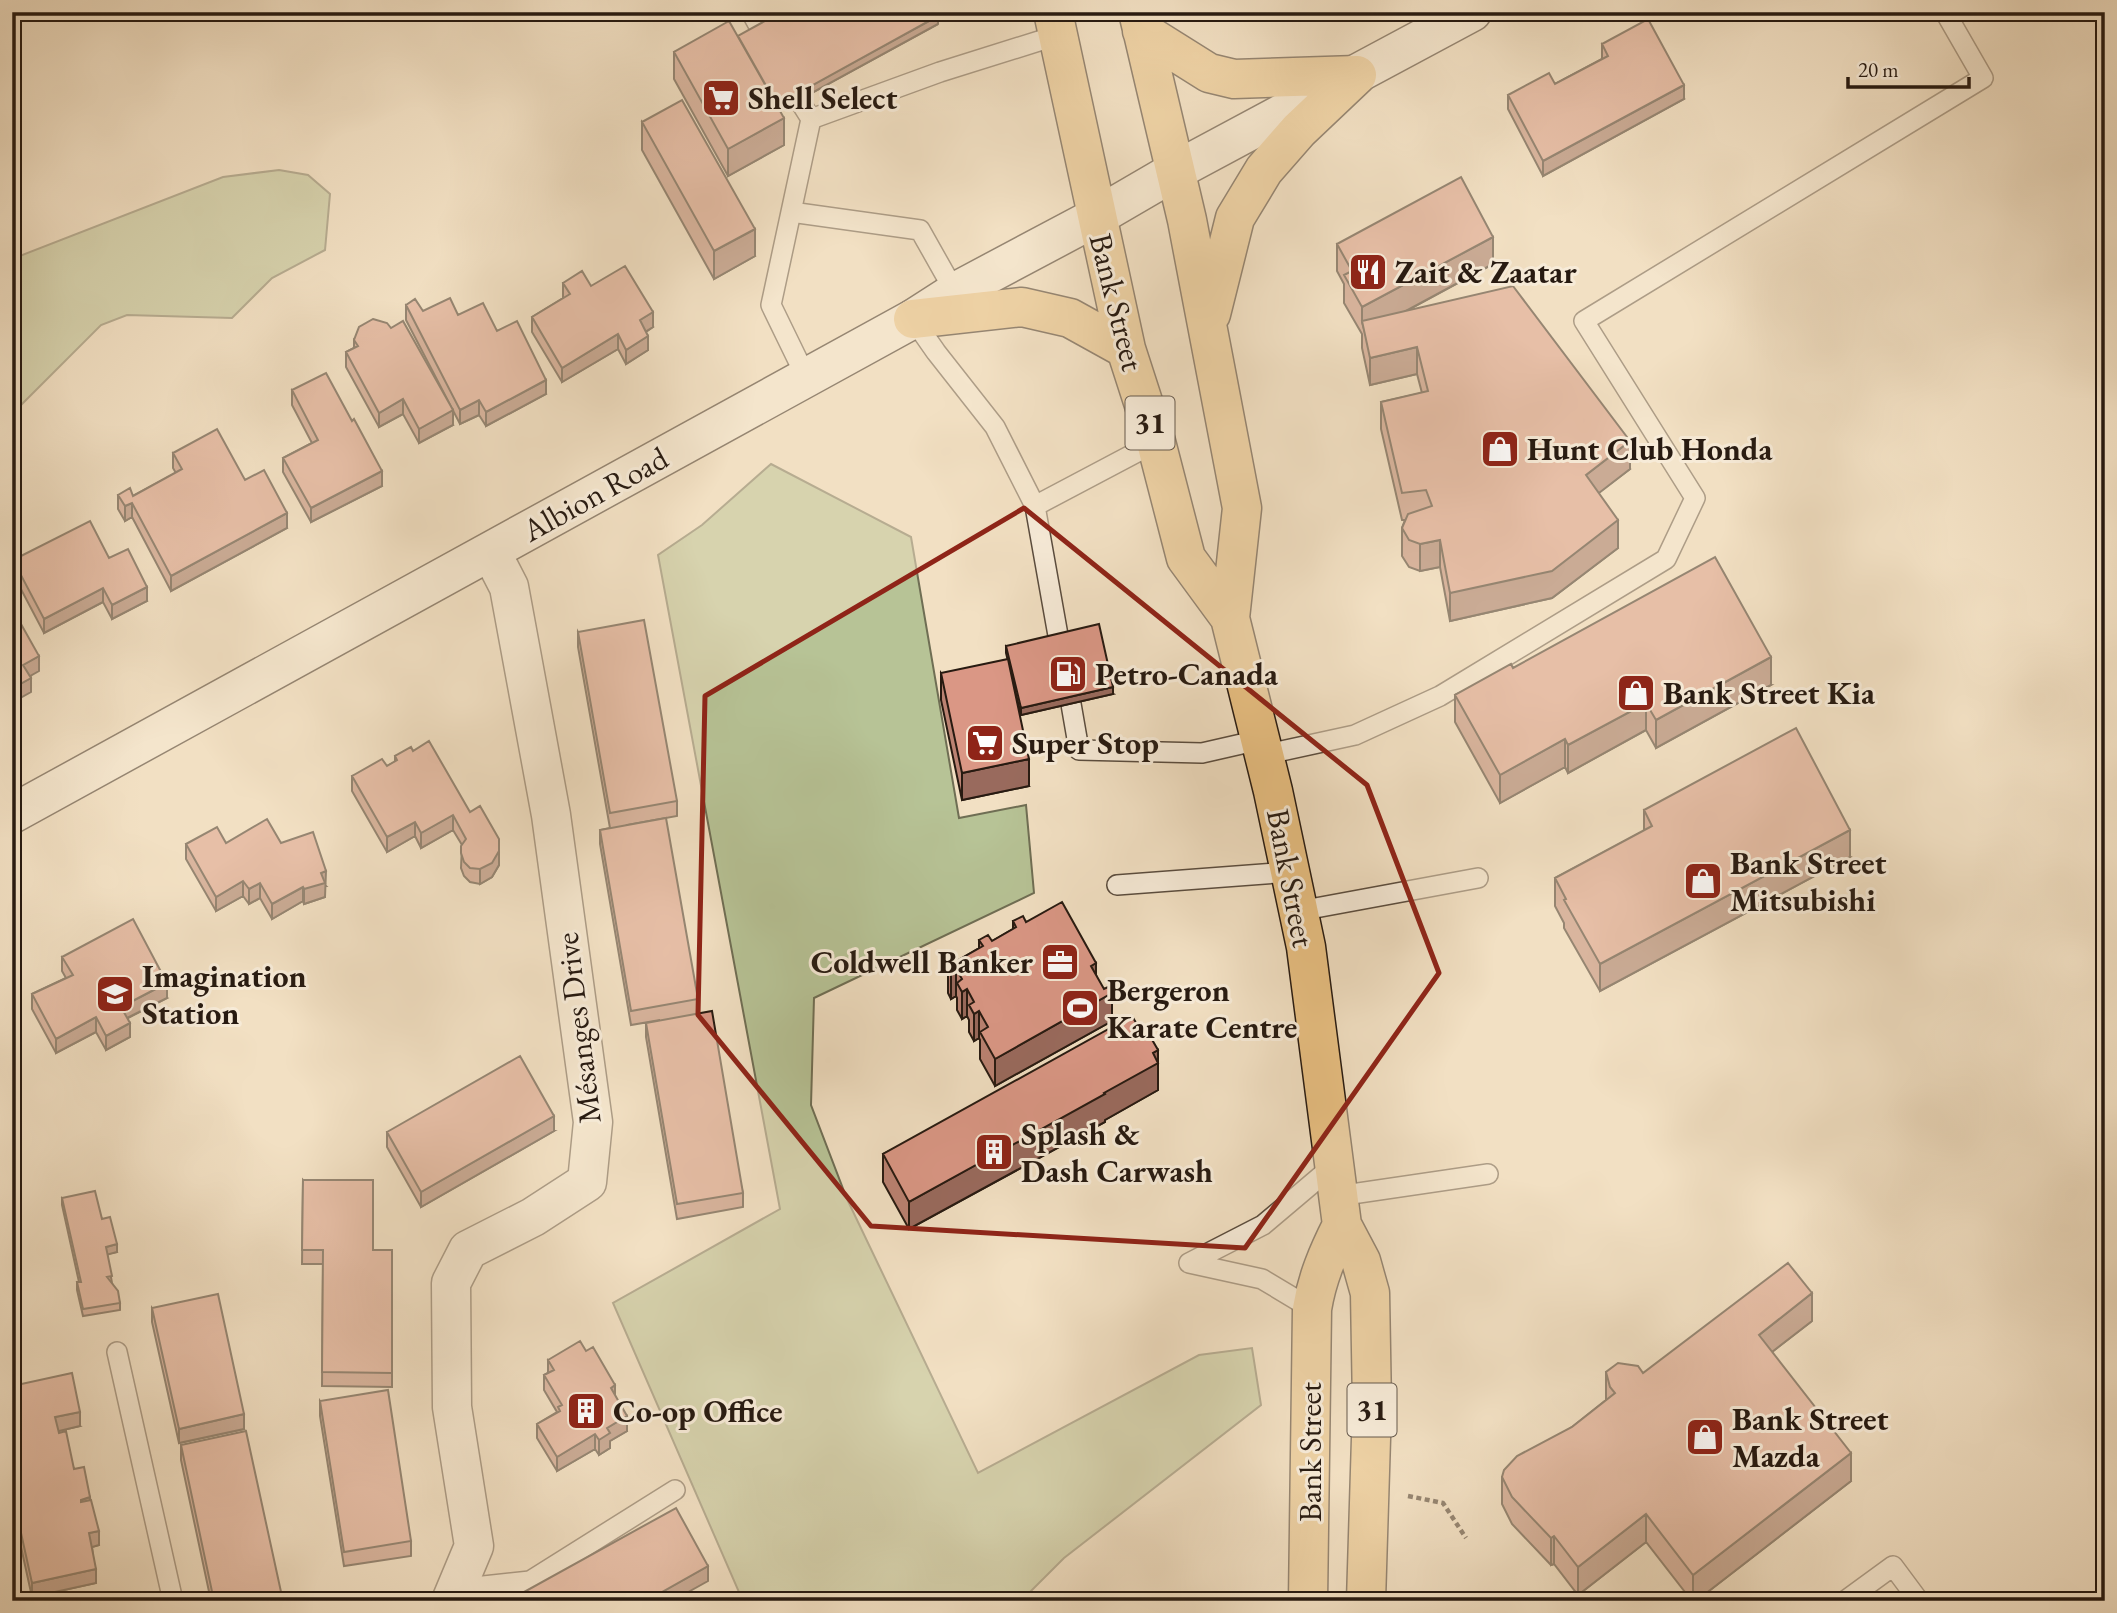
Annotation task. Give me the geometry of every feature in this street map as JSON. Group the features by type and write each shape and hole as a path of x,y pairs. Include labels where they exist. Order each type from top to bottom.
{"main road":[{"path":"1140,22 1209,73 1234,79 1357,75"},
{"name":"Bank Street","path":"1140,22 1208,326 1242,508 1230,618 1273,791 1306,947 1338,1195 1370,1293 1372,1406 1366,1601"},
{"name":"Bank Street","path":"1055,24 1126,349 1156,442 1186,558 1230,618"},
{"path":"1208,326 1235,218 1264,170 1300,130 1357,75"},
{"path":"913,319 1022,307 1070,318 1126,349"},
{"name":"Bank Street","path":"1308,1601 1312,1309 1338,1195"}],"street":[{"name":"Albion Road","path":"12,814 913,319 955,292 1096,217 1175,171 1472,12"},
{"name":"Mésanges Drive","path":"454,1595 474,1546 452,1408 451,1283 468,1250 533,1217 587,1182 593,1122 551,815 509,587 491,552"}],"lane":[{"path":"751,12 761,30"},
{"path":"1071,704 1079,750 1202,753 1355,735 1440,696 1666,558 1695,498 1584,321 1983,78 1945,12"},
{"path":"811,119 940,72 1055,24"},
{"path":"799,100 811,119 771,304 806,377"},
{"path":"791,212 920,230 955,292"},
{"path":"913,319 995,427 1034,506 1059,641"},
{"path":"1034,506 1156,442"},
{"path":"1117,885 1290,872"},
{"path":"1299,911 1478,878"},
{"path":"1312,1309 1262,1279 1189,1263 1263,1225 1338,1195 1488,1174"},
{"path":"117,1352 173,1601"},
{"path":"454,1595 530,1581 674,1490"},
{"path":"1845,1601 1893,1566 1919,1601"}],"path":[{"path":"1407,1496 1443,1503 1465,1538"}],"highlighted area":[{"path":"1024,508 1367,785 1439,973 1245,1248 871,1226 698,1015 705,696"}],"green space":[{"path":"279,170 308,175 330,194 325,250 272,278 232,318 127,315 101,325 12,414 12,259 223,177"},
{"path":"771,464 911,537 959,818 1026,805 1034,893 814,998 811,1105 847,1199 978,1473 1199,1355 1252,1348 1261,1405 1064,1558 1021,1601 725,1601 739,1592 613,1303 780,1209 658,555 702,525"}],"building":[{"path":"781,12 937,12 938,16 777,105 738,36"},
{"path":"1648,19 1684,85 1543,161 1508,95 1549,73 1555,84 1608,56 1602,44"},
{"name":"Shell Select","path":"729,21 784,118 728,149 674,52"},
{"path":"682,100 755,229 714,251 642,122"},
{"path":"1461,177 1493,237 1362,307 1344,275 1352,271 1337,244"},
{"path":"625,266 653,312 640,320 648,336 626,350 618,334 562,368 532,317 570,294 563,283 582,271 591,286"},
{"name":"Hunt Club Honda","path":"1513,286 1630,441 1586,475 1618,520 1552,571 1450,593 1440,540 1420,544 1409,540 1402,528 1408,514 1432,506 1426,490 1402,493 1381,402 1428,391 1417,347 1370,358 1362,321"},
{"path":"450,298 458,315 483,303 497,331 517,321 546,380 486,412 479,400 460,410 406,305 415,299 423,311"},
{"path":"373,319 387,323 391,328 403,321 453,410 419,429 403,399 379,413 346,352 358,346 354,340 359,327"},
{"path":"326,373 382,471 311,508 283,458 318,440 292,390"},
{"path":"217,429 245,480 264,470 287,513 171,576 132,503 125,506 118,495 130,488 133,496 182,469 173,453"},
{"path":"90,521 109,558 128,549 147,587 112,605 103,588 44,619 13,560"},
{"name":"Bank Street Kia","path":"1715,557 1771,657 1656,720 1646,703 1568,745 1565,739 1500,775 1455,695 1511,664 1513,668"},
{"path":"12,608 39,656 23,665 31,678 13,688"},
{"path":"644,620 677,801 610,813 578,632"},
{"path":"1099,624 1113,687 1021,708 1006,646"},
{"name":"Super Stop","path":"1008,659 1029,759 962,773 941,673"},
{"name":"Bank Street Mitsubishi","path":"1796,728 1850,830 1600,964 1564,900 1566,899 1555,878 1652,826 1644,810"},
{"path":"429,741 470,812 480,806 499,839 499,851 492,863 480,869 470,868 464,862 461,846 466,839 453,815 421,833 415,822 387,837 352,776 382,759 387,766 397,760 395,756 411,747 413,751"},
{"path":"666,818 698,999 631,1011 600,830"},
{"path":"267,819 281,843 313,832 326,871 321,873 325,883 304,889 303,887 272,904 260,883 249,889 243,881 216,897 186,844 217,827 226,843"},
{"path":"1062,902 1096,963 1091,966 1104,989 1108,987 1112,993 995,1059 980,1032 988,1027 979,1011 974,1014 969,1005 974,1002 967,989 962,992 957,983 962,979 956,969 951,971 948,966 983,946 979,940 988,935 992,941 1016,927 1013,921 1023,916 1026,922"},
{"name":"Imagination Station","path":"133,919 167,983 121,1007 130,1023 106,1036 96,1017 56,1039 32,994 73,975 62,957"},
{"path":"712,1011 743,1193 677,1204 646,1023"},
{"path":"1132,1016 1138,1026 1143,1024 1158,1050 1153,1053 1158,1063 909,1202 883,1154"},
{"path":"520,1056 554,1116 421,1192 387,1132"},
{"path":"303,1180 373,1180 373,1250 392,1250 392,1373 322,1372 323,1250 302,1250"},
{"path":"95,1191 102,1219 110,1217 117,1244 106,1247 112,1276 107,1277 118,1291 120,1303 83,1309 77,1282 81,1282 62,1198"},
{"name":"Bank Street Mazda","path":"1788,1263 1812,1293 1759,1335 1851,1453 1693,1575 1646,1514 1578,1567 1554,1536 1551,1538 1512,1497 1502,1477 1504,1470 1517,1456 1572,1427 1615,1393 1610,1387 1606,1372 1618,1363 1638,1366 1643,1373"},
{"path":"218,1294 244,1414 179,1429 152,1308"},
{"name":"Co-op Office","path":"580,1341 586,1351 593,1347 615,1385 611,1388 627,1416 607,1428 610,1433 599,1440 595,1434 557,1457 537,1424 560,1411 558,1407 562,1405 544,1375 554,1370 548,1360"},
{"path":"72,1373 80,1412 55,1417 59,1433 66,1431 74,1469 84,1467 90,1497 81,1502 91,1500 99,1531 89,1533 96,1569 32,1583 12,1492 12,1386"},
{"path":"388,1390 411,1541 344,1552 320,1401"},
{"path":"246,1431 283,1601 214,1601 181,1445"},
{"path":"676,1508 708,1566 646,1601 517,1601 515,1597"}],"place":[{"name":"Shell Select","path":"721,98"},
{"name":"Zait & Zaatar","path":"1368,272"},
{"name":"Hunt Club Honda","path":"1500,449"},
{"name":"Petro-Canada","path":"1068,674"},
{"name":"Bank Street Kia","path":"1636,693"},
{"name":"Super Stop","path":"985,743"},
{"name":"Bank Street Mitsubishi","path":"1703,881"},
{"name":"Coldwell Banker","path":"1060,962"},
{"name":"Imagination Station","path":"115,994"},
{"name":"Bergeron Karate Centre","path":"1080,1008"},
{"name":"Splash & Dash Carwash","path":"994,1152"},
{"name":"Co-op Office","path":"586,1411"},
{"name":"Bank Street Mazda","path":"1705,1437"}]}
